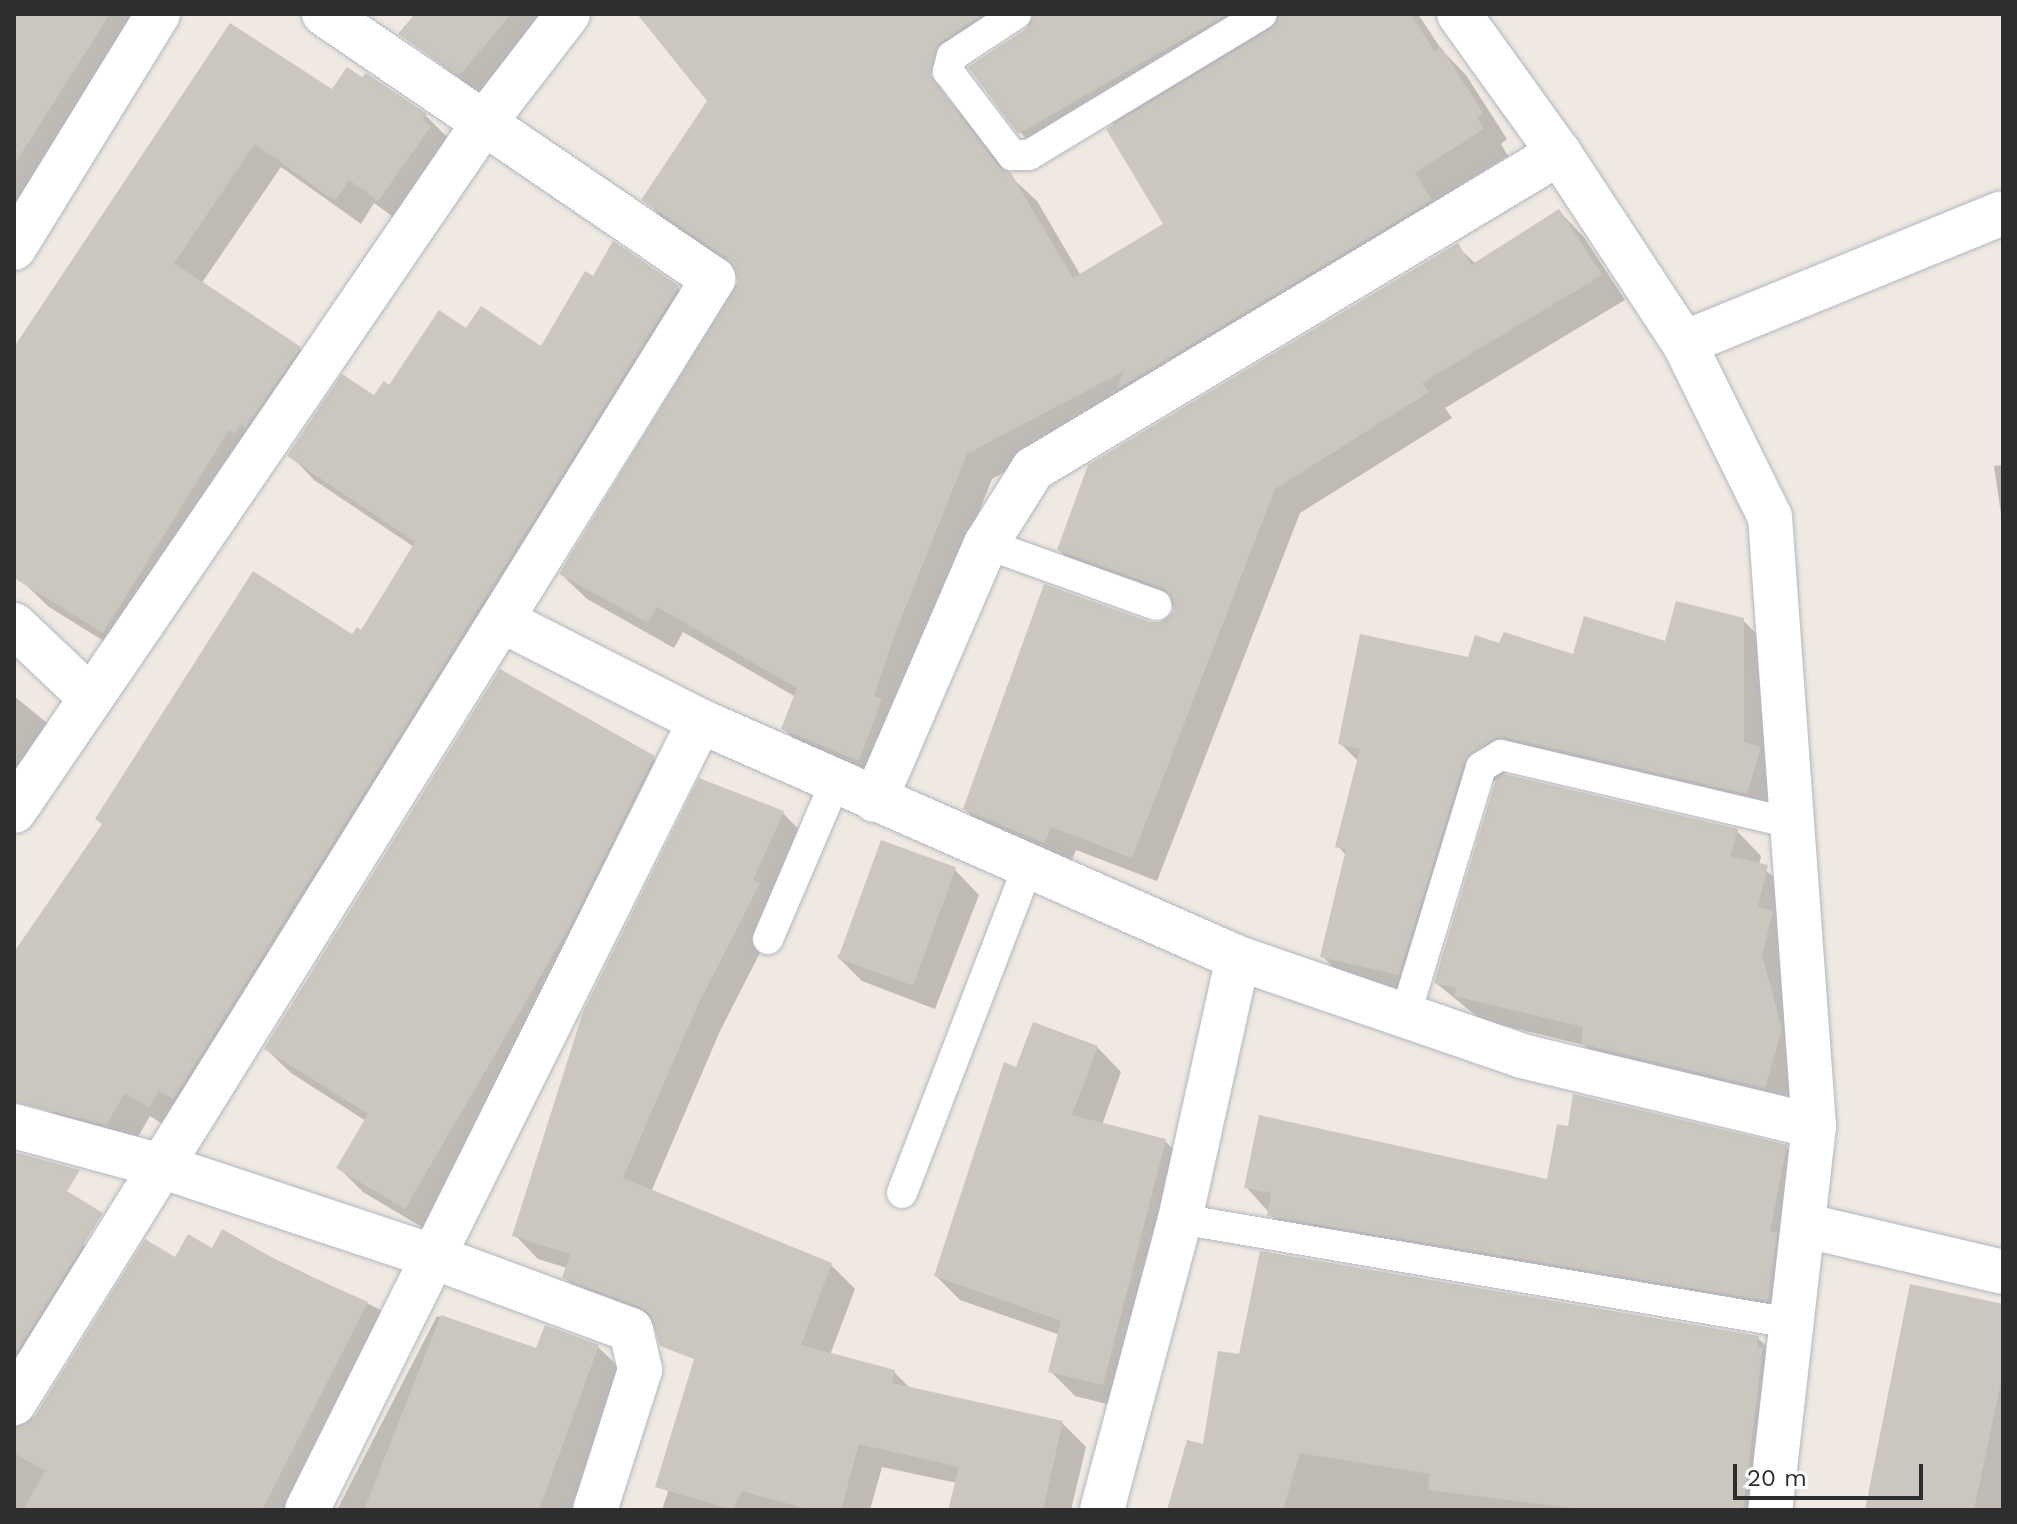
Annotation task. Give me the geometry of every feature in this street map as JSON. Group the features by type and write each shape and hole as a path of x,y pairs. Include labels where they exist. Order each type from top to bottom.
{"street":[{"path":"14,248 158,14"},
{"path":"14,811 483,124 568,14"},
{"path":"1459,14 1559,153 1684,343 1770,517 1814,1126 1770,1510"},
{"path":"14,1403 713,279 328,15"},
{"path":"875,800 986,544 1033,469 1559,153"},
{"path":"1684,343 2003,213"},
{"path":"503,621 700,721 1238,958 1522,1056 1814,1126"},
{"path":"14,625 91,698"},
{"path":"307,1510 700,721"},
{"path":"1102,1510 1180,1219 1238,958"},
{"path":"14,1126 161,1166 431,1256 631,1330 640,1370 600,1509"},
{"path":"1803,1225 2003,1272"}],"lane":[{"path":"1016,14 952,56 948,71 1012,155 1029,155 1262,14"},
{"path":"986,544 1156,605"},
{"path":"1405,1016 1481,767 1501,755 1790,823"},
{"path":"768,939 836,780"},
{"path":"902,1193 1028,866"},
{"path":"1180,1219 1791,1323"}],"building":[{"path":"14,14 110,14 14,165"},
{"path":"415,14 511,14 459,76 398,34"},
{"path":"637,14 983,14 941,42 931,75 998,166 1011,173 1073,278 1163,224 1106,129 1271,29 1280,14 1411,14 1434,51 1441,47 1483,113 1477,117 1484,129 1415,173 1432,200 1117,389 1124,371 967,454 895,634 874,696 882,699 859,761 781,729 797,688 657,607 648,623 559,574 738,281 727,258 641,200 707,101"},
{"path":"1034,14 1227,14 1018,134 968,67 1026,29"},
{"path":"230,23 332,89 347,67 362,77 366,73 427,114 422,120 431,126 378,201 349,180 335,201 255,144 174,263 301,347 245,428 241,424 235,434 229,430 103,633 14,578 14,347"},
{"path":"1559,209 1602,275 1422,383 1429,392 1275,489 1132,858 1051,827 1044,843 963,809 1044,584 1150,622 1160,622 1173,612 1173,601 1163,588 1057,550 1088,465 1458,243 1471,265"},
{"path":"613,241 679,286 173,1099 159,1091 149,1108 125,1093 106,1125 14,1102 14,952 102,824 95,819 253,571 352,634 357,627 361,630 415,542 287,456 342,374 374,395 384,381 389,385 439,310 466,328 481,306 541,346 585,271 593,276"},
{"path":"1676,601 1744,618 1744,742 1761,747 1747,794 1505,737 1492,740 1464,762 1399,975 1320,957 1346,849 1335,847 1360,749 1338,744 1360,634 1468,657 1475,635 1499,643 1504,632 1573,654 1584,616 1665,641"},
{"path":"500,669 655,756 570,926 405,1209 336,1168 368,1114 264,1049"},
{"path":"1504,774 1738,829 1730,856 1768,865 1758,907 1773,911 1762,955 1782,1029 1765,1088 1581,1044 1583,1027 1454,996 1456,988 1434,983 1496,779"},
{"path":"699,778 784,811 753,880 760,883 697,1007 623,1178 832,1263 801,1345 895,1370 892,1383 1063,1421 1043,1510 948,1510 959,1467 859,1444 841,1510 810,1510 742,1491 733,1510 655,1487 694,1359 660,1346 650,1314 640,1307 562,1278 570,1254 512,1236 583,1012"},
{"path":"881,840 956,867 913,986 838,958"},
{"path":"1033,1022 1098,1046 1072,1115 1166,1139 1103,1385 1048,1372 1061,1321 934,1276 1004,1062 1016,1067"},
{"path":"1573,1094 1787,1145 1770,1232 1777,1233 1768,1301 1267,1216 1271,1193 1244,1188 1259,1115 1547,1179 1557,1124 1568,1126"},
{"path":"14,1152 80,1170 67,1191 103,1213 14,1356"},
{"path":"222,1229 287,1266 368,1302 262,1510 23,1510 45,1471 14,1453 14,1428 35,1416 145,1239 175,1257 188,1234 212,1248"},
{"path":"1260,1251 1759,1336 1757,1347 1763,1348 1743,1510 1588,1510 1428,1490 1430,1474 1300,1453 1283,1510 1167,1510 1187,1440 1203,1444 1218,1351 1239,1354"},
{"path":"1910,1284 2003,1304 2003,1373 1974,1510 1865,1510"},
{"path":"441,1315 536,1348 545,1325 599,1345 539,1510 364,1510"}]}
